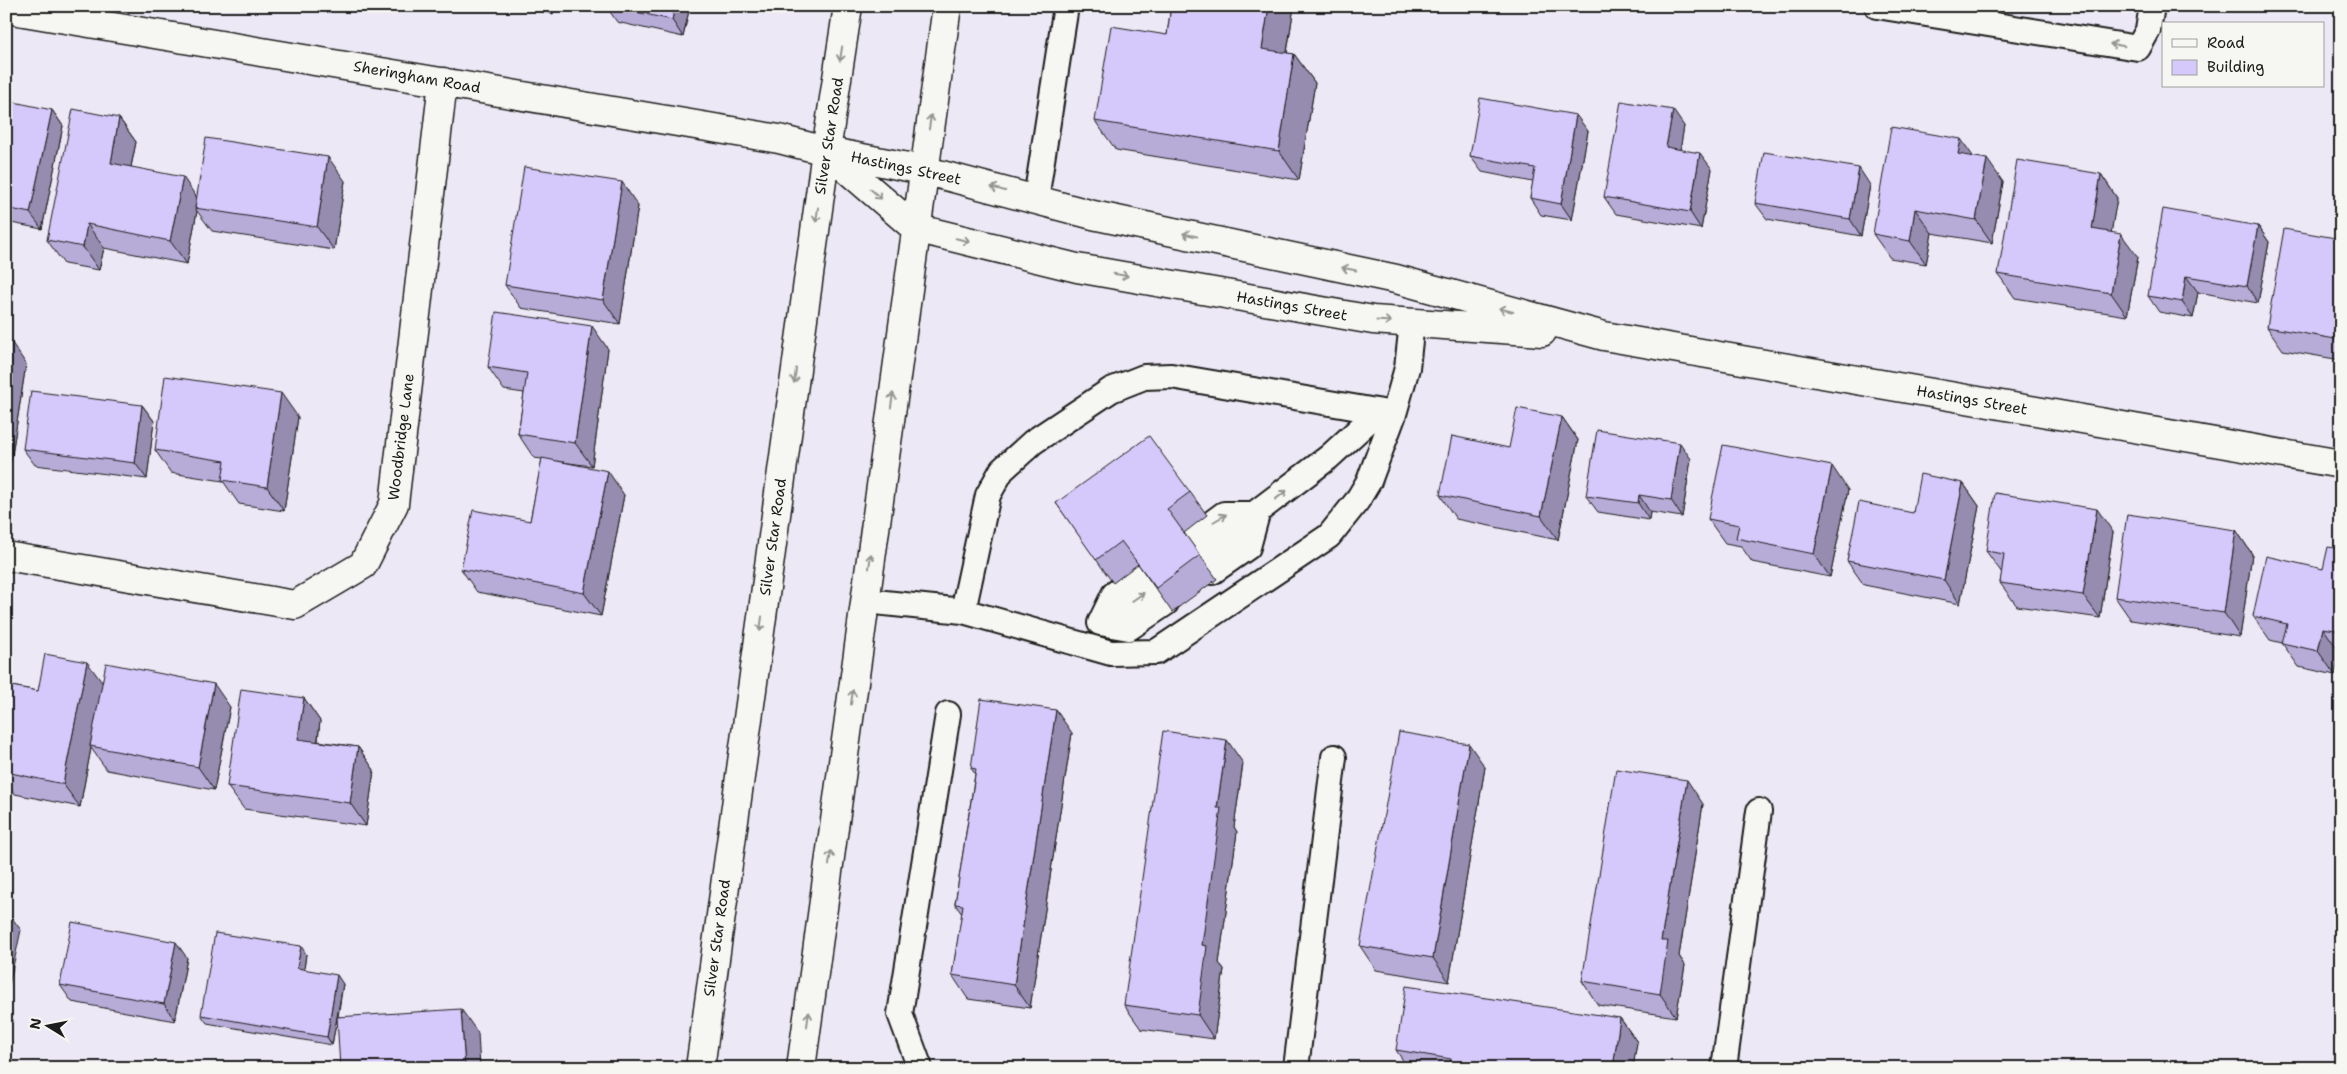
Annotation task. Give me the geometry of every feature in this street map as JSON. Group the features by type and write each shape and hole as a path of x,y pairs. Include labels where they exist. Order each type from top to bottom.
{"street":[{"name":"Silver Star Road","path":"700,1068 826,151 848,6"},
{"path":"801,1068 947,6"},
{"name":"Sheringham Road","path":"6,9 779,139 826,151"},
{"name":"Woodbridge Lane","path":"6,556 295,605 363,565 394,504 443,82"},
{"name":"Hastings Street","path":"826,151 923,170 1093,215 1396,279 1604,336 2341,464"},
{"name":"Hastings Street","path":"826,151 915,228 1077,268 1373,320 1604,336"}],"lane":[{"path":"1036,199 1066,6"},
{"path":"1877,6 2138,48 2148,30 2152,6"},
{"path":"865,601 963,611 1111,654 1156,652 1329,536 1357,501 1369,480 1386,413 1407,368 1412,323"},
{"path":"963,611 988,495 1002,470 1033,442 1124,383 1144,377 1171,376 1386,413"},
{"path":"1200,556 1386,413"},
{"path":"1067,641 1100,624 1154,587"},
{"path":"920,1068 900,1014 948,714"},
{"path":"1296,1068 1334,757"},
{"path":"1724,1068 1759,811"}],"building":[{"path":"609,6 675,6 672,20"},
{"path":"1171,6 1269,6 1262,49 1294,54 1279,151 1095,121 1111,26 1167,35"},
{"path":"1480,98 1576,115 1561,204 1530,198 1535,168 1470,156"},
{"path":"9,101 52,110 30,213 6,208 6,113"},
{"path":"1621,101 1673,110 1666,147 1700,153 1690,212 1604,197"},
{"path":"73,109 119,118 111,163 183,177 170,241 87,224 83,247 47,240"},
{"path":"1891,127 1961,139 1958,154 1987,159 1976,220 1915,209 1910,241 1873,234"},
{"path":"206,138 328,157 317,227 195,208"},
{"path":"1764,152 1859,168 1850,219 1755,203"},
{"path":"2017,160 2101,174 2092,229 2121,234 2111,293 1998,274"},
{"path":"524,167 622,182 603,300 505,285"},
{"path":"2163,209 2258,226 2247,286 2186,276 2182,302 2148,296"},
{"path":"2284,229 2341,239 2341,340 2267,327"},
{"path":"496,312 592,326 575,443 518,434 527,373 488,367"},
{"path":"6,339 10,340 6,363"},
{"path":"165,376 281,393 267,487 222,480 225,461 155,450"},
{"path":"31,391 142,405 135,463 23,449"},
{"path":"1517,408 1562,417 1541,516 1440,495 1452,436 1509,448"},
{"path":"1597,430 1680,443 1671,500 1639,495 1638,503 1586,496"},
{"path":"1149,436 1190,492 1167,509 1200,555 1156,588 1121,541 1096,560 1056,503"},
{"path":"1723,445 1832,466 1814,554 1736,538 1739,525 1708,519"},
{"path":"542,458 608,471 584,593 461,569 473,510 530,521"},
{"path":"1920,474 1963,483 1944,580 1847,561 1859,502 1913,513"},
{"path":"1995,493 2097,509 2083,595 2000,583 2004,554 1986,551"},
{"path":"2127,514 2236,530 2224,613 2115,597"},
{"path":"2328,547 2341,549 2341,631 2323,628 2318,651 2282,643 2287,624 2253,616 2266,556 2323,569"},
{"path":"45,654 87,662 63,784 6,772 6,685 38,691"},
{"path":"106,663 214,684 198,767 90,746"},
{"path":"241,689 304,698 298,739 358,747 350,803 227,786"},
{"path":"981,699 1056,710 1014,985 952,975 963,905 955,904 976,769 971,768"},
{"path":"1163,731 1227,740 1217,808 1221,808 1202,945 1207,946 1198,1015 1124,1005"},
{"path":"1399,732 1469,744 1433,958 1360,946"},
{"path":"1616,769 1687,780 1661,941 1668,941 1660,994 1582,981"},
{"path":"6,913 9,914 6,927"},
{"path":"72,922 176,942 164,1004 60,985"},
{"path":"215,933 301,946 297,968 337,975 327,1037 201,1015"},
{"path":"1406,986 1620,1018 1613,1068 1465,1068 1450,1066 1451,1059 1396,1050"},
{"path":"461,1009 465,1068 340,1068 337,1017"}]}
